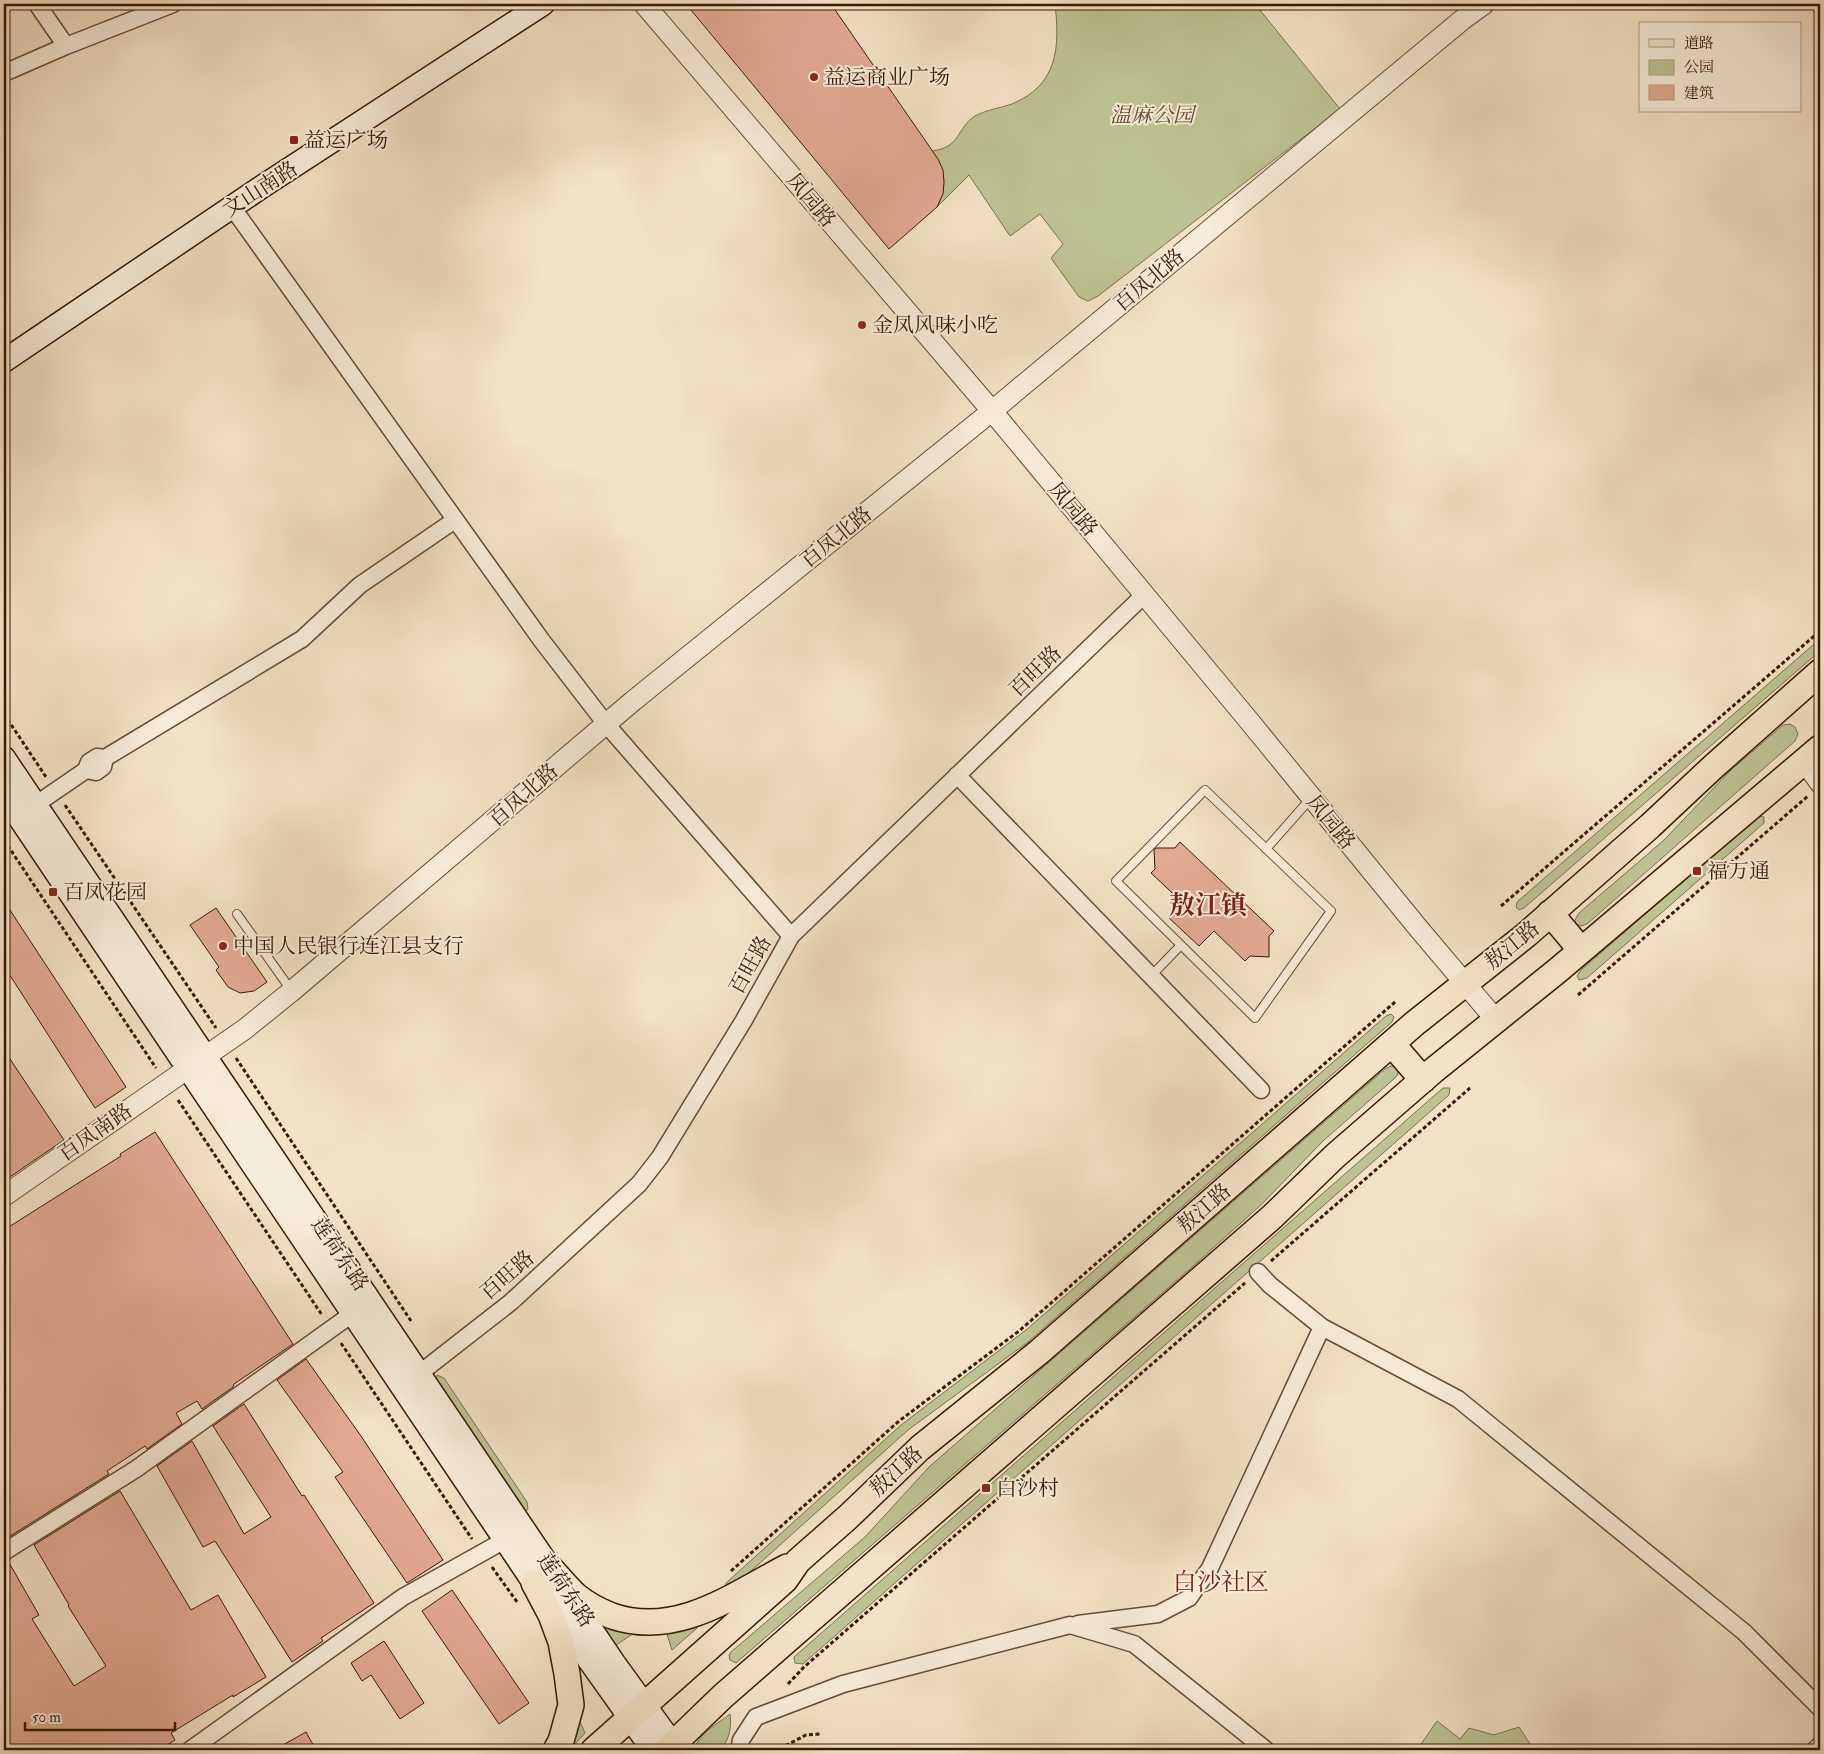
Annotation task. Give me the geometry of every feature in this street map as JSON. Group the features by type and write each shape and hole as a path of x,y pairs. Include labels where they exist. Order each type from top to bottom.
{"main road":[{"name":"文山南路","path":"4,361 232,207 544,4"},
{"name":"敖江路","path":"594,1750 785,1580 798,1561 848,1517 920,1448 1038,1352 1392,1044 1550,913 1820,672"},
{"path":"667,1749 723,1696 1273,1216 1335,1156 1423,1080 1581,950 1812,755"},
{"name":"莲荷东路","path":"4,758 420,1373 543,1576 637,1712 667,1749"},
{"name":"莲荷东路","path":"4,795 505,1540 543,1576"},
{"path":"1550,913 1581,950"},
{"path":"1392,1044 1423,1080"},
{"path":"543,1576 576,1595 598,1611 624,1620 650,1623 667,1622 700,1612 798,1561"},
{"path":"543,1576 551,1615 562,1642 571,1705 556,1750"}],"street":[{"path":"37,4 66,46"},
{"path":"4,74 66,46 173,4"},
{"name":"凤园路","path":"644,4 992,411 1418,929 1496,1020"},
{"name":"百凤北路","path":"187,1069 226,1042 292,991 606,724 992,411 1462,20 1484,4"},
{"path":"232,207 542,641 606,724 791,936"},
{"path":"36,805 86,770 90,762 97,757 105,758 302,639 360,585 455,520"},
{"name":"百旺路","path":"420,1373 512,1302 639,1184 660,1157 739,1028 791,936 1144,596"},
{"path":"1812,755 1817,787"},
{"path":"957,775 1262,1090"},
{"name":"百凤南路","path":"4,1196 187,1069"},
{"path":"1258,1272 1270,1285 1322,1327 1458,1399 1744,1632 1820,1708"},
{"path":"4,1552 136,1469 352,1314"},
{"path":"740,1750 741,1740 756,1718 834,1688 1070,1625 1158,1614 1189,1598 1210,1568 1322,1327"},
{"path":"190,1750 403,1598 505,1540"},
{"path":"1070,1625 1134,1644 1266,1750"},
{"path":"1815,1750 1820,1745"}],"lane":[{"path":"1205,790 1266,849 1331,911 1255,1018 1116,881 1205,790"},
{"path":"1266,849 1311,798"},
{"path":"237,914 292,991"},
{"path":"1151,976 1181,945"}],"path":[{"path":"1501,906 1820,631"},
{"path":"4,714 415,1326"},
{"path":"1578,995 1817,787"},
{"path":"4,840 482,1553 520,1606"},
{"path":"730,1572 899,1421 1019,1331 1395,1002"},
{"path":"784,1689 804,1667 1470,1088"},
{"path":"781,1750 783,1747 806,1735 820,1734"}],"green space":[{"name":"温麻公园","path":"1055,4 1255,4 1340,109 1098,296 1088,301 1079,297 1051,258 1063,244 1040,214 1010,236 969,175 937,207 943,191 944,178 932,151 949,146 964,126 975,116 1012,104 1027,96 1039,86 1053,63 1056,50"},
{"path":"1820,639 1820,651 1524,908 1519,910 1516,907 1517,902"},
{"path":"1790,724 1795,727 1798,734 1795,741 1587,924 1581,926 1576,924 1575,920 1579,913 1663,841 1730,771 1783,725"},
{"path":"1758,816 1764,817 1764,823 1587,978 1579,980 1577,976 1581,970"},
{"path":"1391,1014 1394,1017 1392,1022 1028,1342 908,1430 731,1589 726,1587 726,1583 901,1425 1026,1330 1386,1016"},
{"path":"1391,1066 1396,1067 1398,1074 1395,1078 1323,1141 1262,1204 736,1663 730,1660 729,1655 731,1652 865,1537 929,1467 1385,1069"},
{"path":"1443,1088 1450,1088 1449,1095 803,1664 795,1663 794,1657"},
{"path":"437,1375 444,1378 527,1502 528,1509 524,1512 436,1382"},
{"path":"695,1622 697,1628 672,1650 665,1628"},
{"path":"602,1623 641,1628 615,1646 602,1627"},
{"path":"730,1714 729,1735 724,1745 712,1751 695,1750 699,1739"},
{"path":"577,1715 585,1733 575,1744 570,1744"},
{"path":"1437,1721 1460,1739 1469,1728 1494,1735 1519,1727 1534,1750 1417,1750"}],"building":[{"name":"益运商业广场","path":"686,4 831,4 938,159 943,170 944,182 943,194 937,207 889,249"},
{"path":"1180,842 1274,931 1269,936 1269,957 1250,956 1245,961 1214,931 1199,946 1169,918 1183,903 1151,873 1155,869 1154,850 1156,848 1175,848"},
{"path":"4,901 126,1087 95,1108 4,966"},
{"name":"中国人民银行连江县支行","path":"216,908 267,982 254,991 240,993 228,987 216,970 219,967 190,925"},
{"path":"4,1050 64,1140 4,1181"},
{"path":"155,1132 293,1344 234,1384 233,1387 202,1409 197,1401 176,1413 182,1424 147,1449 145,1446 107,1471 109,1474 4,1540 4,1230 121,1156 120,1154"},
{"path":"306,1359 361,1436 443,1560 407,1583 335,1477 343,1472 277,1380"},
{"path":"244,1404 302,1496 304,1495 374,1603 321,1638 323,1641 292,1662 215,1541 203,1547 157,1466 192,1441 244,1534 271,1517 213,1426"},
{"path":"120,1491 191,1610 218,1595 266,1677 171,1733 175,1740 159,1750 4,1750 4,1562 8,1561 39,1615 32,1619 74,1686 106,1666 68,1606 34,1545"},
{"path":"452,1590 529,1703 499,1724 422,1611"},
{"path":"384,1641 424,1703 400,1719 371,1675 362,1681 351,1663"},
{"path":"306,1732 316,1750 274,1750"}],"place":[{"name":"益运商业广场","path":"814,77"},
{"name":"益运广场","path":"294,140"},
{"name":"金凤风味小吃","path":"862,325"},
{"name":"福万通","path":"1697,871"},
{"name":"百凤花园","path":"53,892"},
{"name":"中国人民银行连江县支行","path":"223,946"},
{"name":"白沙村","path":"986,1488"}],"district":[{"name":"敖江镇","path":"1208,905"},
{"name":"白沙社区","path":"1221,1582"}]}
